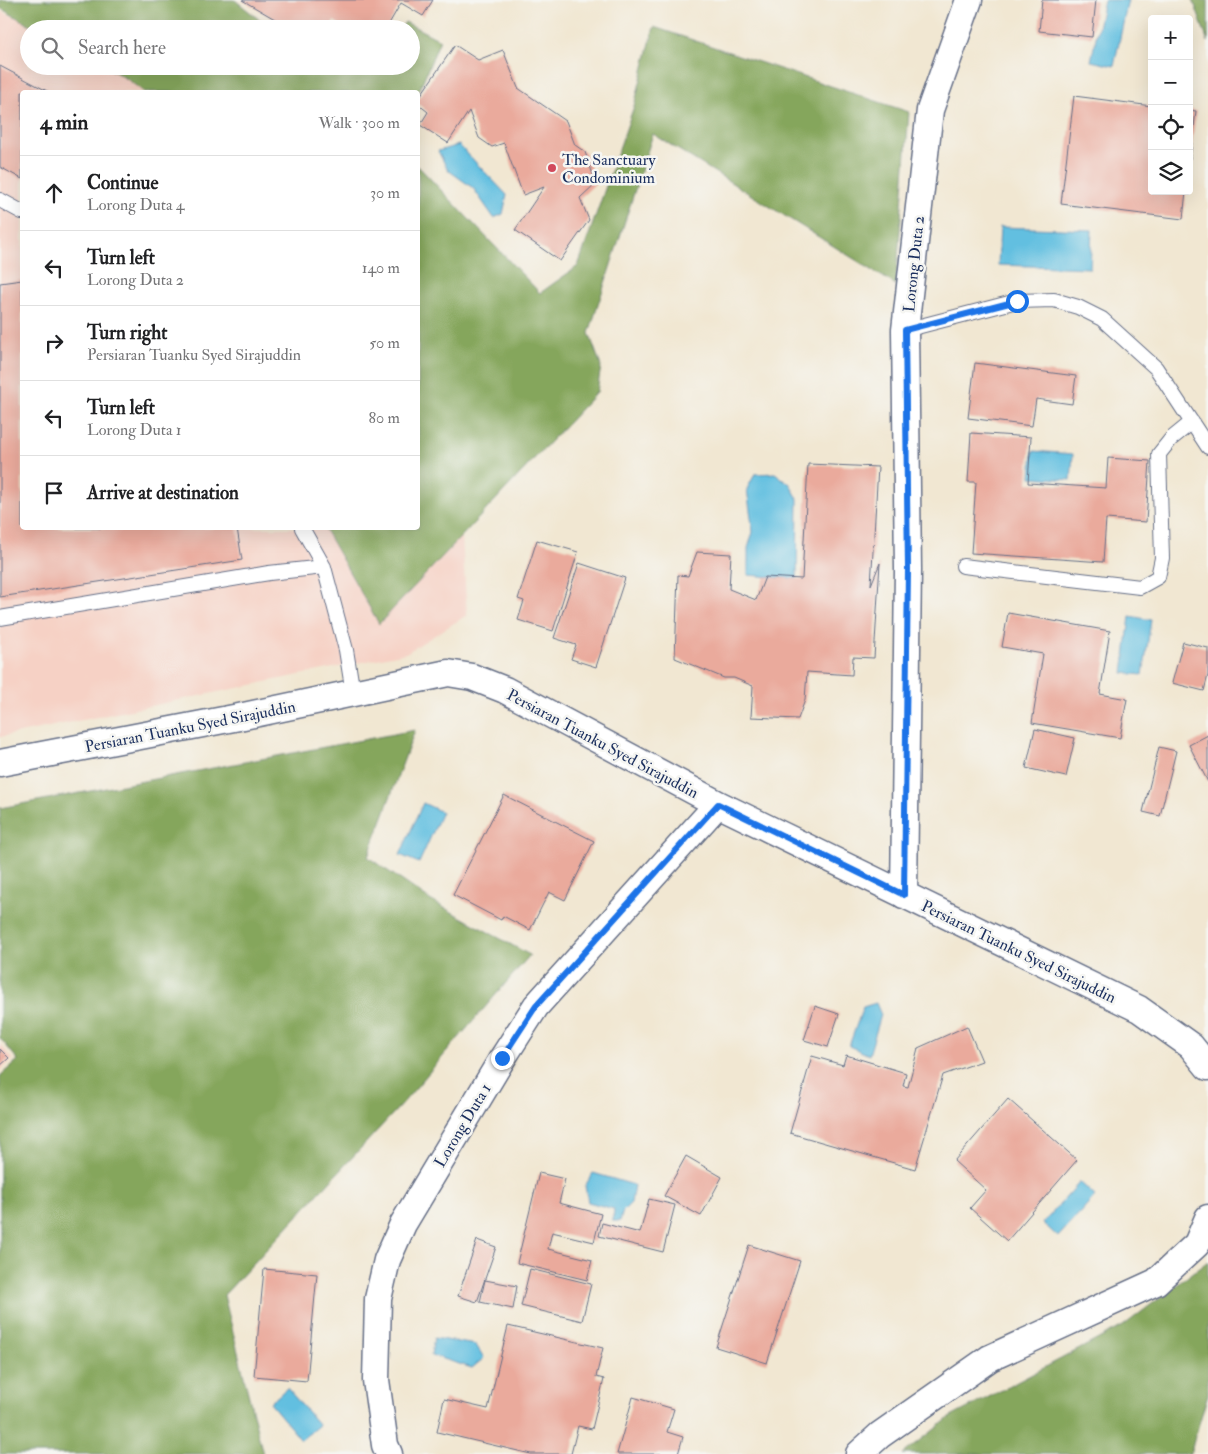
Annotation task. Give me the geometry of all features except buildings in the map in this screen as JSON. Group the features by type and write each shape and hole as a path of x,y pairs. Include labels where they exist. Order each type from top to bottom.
{"street":[{"name":"Lorong Duta 2","path":"904,895 908,569 905,330 930,110 969,0"},
{"name":"Persiaran Tuanku Syed Sirajuddin","path":"0,763 239,717 448,673 472,677 505,690 718,804 1139,1009 1191,1046 1208,1067"},
{"name":"Lorong Duta 1","path":"389,1454 385,1446 376,1380 378,1299 387,1260 403,1224 502,1058 536,1006 718,804"},
{"path":"860,1454 880,1435 990,1358 1156,1282 1197,1244 1208,1218"}],"lane":[{"path":"0,200 20,211"},
{"path":"905,330 1017,301 1054,300 1078,307 1102,319 1156,368 1208,447"},
{"path":"963,566 1140,586 1158,576 1162,558 1159,454 1171,440 1192,422"},
{"path":"303,530 324,568 346,650 353,693"},
{"path":"0,618 269,574 324,568"}],"shaded area":[{"path":"0,11 22,20 20,75 137,75 151,90 20,90 20,530 420,530 420,522 454,415 467,615 406,653 0,737"},
{"path":"0,1044 13,1059 0,1071"}],"green space":[{"path":"0,0 235,0 260,20 21,20 0,8"},
{"path":"1193,0 1208,0 1208,42"},
{"path":"654,27 909,112 896,285 653,134 589,333 601,366 597,392 379,624 325,530 420,530 420,168 540,293 578,266 634,106"},
{"path":"420,30 440,40 419,90 141,90 120,75 420,75"},
{"path":"415,730 368,857 430,900 530,955 402,1104 224,1295 263,1454 0,1454 0,1076 18,1060 0,1038 0,808"},
{"path":"1208,1261 1208,1394 1190,1454 903,1454 949,1418 1123,1326"}],"water":[{"path":"1104,0 1128,0 1114,66 1091,61"},
{"path":"459,145 507,195 503,214 494,218 473,188 448,170 438,151"},
{"path":"1000,227 1092,230 1090,268 998,265"},
{"path":"1033,451 1073,454 1071,480 1031,477"},
{"path":"775,473 790,484 798,499 797,579 748,575 748,548 753,532 747,489 755,474"},
{"path":"1130,616 1151,620 1143,675 1123,673"},
{"path":"423,803 442,812 419,863 400,855"},
{"path":"876,1003 881,1015 869,1055 849,1046 863,1007"},
{"path":"593,1173 634,1185 631,1203 623,1211 620,1221 613,1221 614,1209 588,1202 585,1186"},
{"path":"1080,1182 1095,1196 1058,1237 1043,1223"},
{"path":"434,1338 476,1345 484,1358 472,1368 431,1355"},
{"path":"287,1388 319,1425 301,1440 270,1403"}],"place":[{"name":"The Sanctuary Condominium","path":"552,168"}],"route":[{"path":"502,1058 536,1006 718,804 904,895 908,569 905,330 1017,301"}]}
